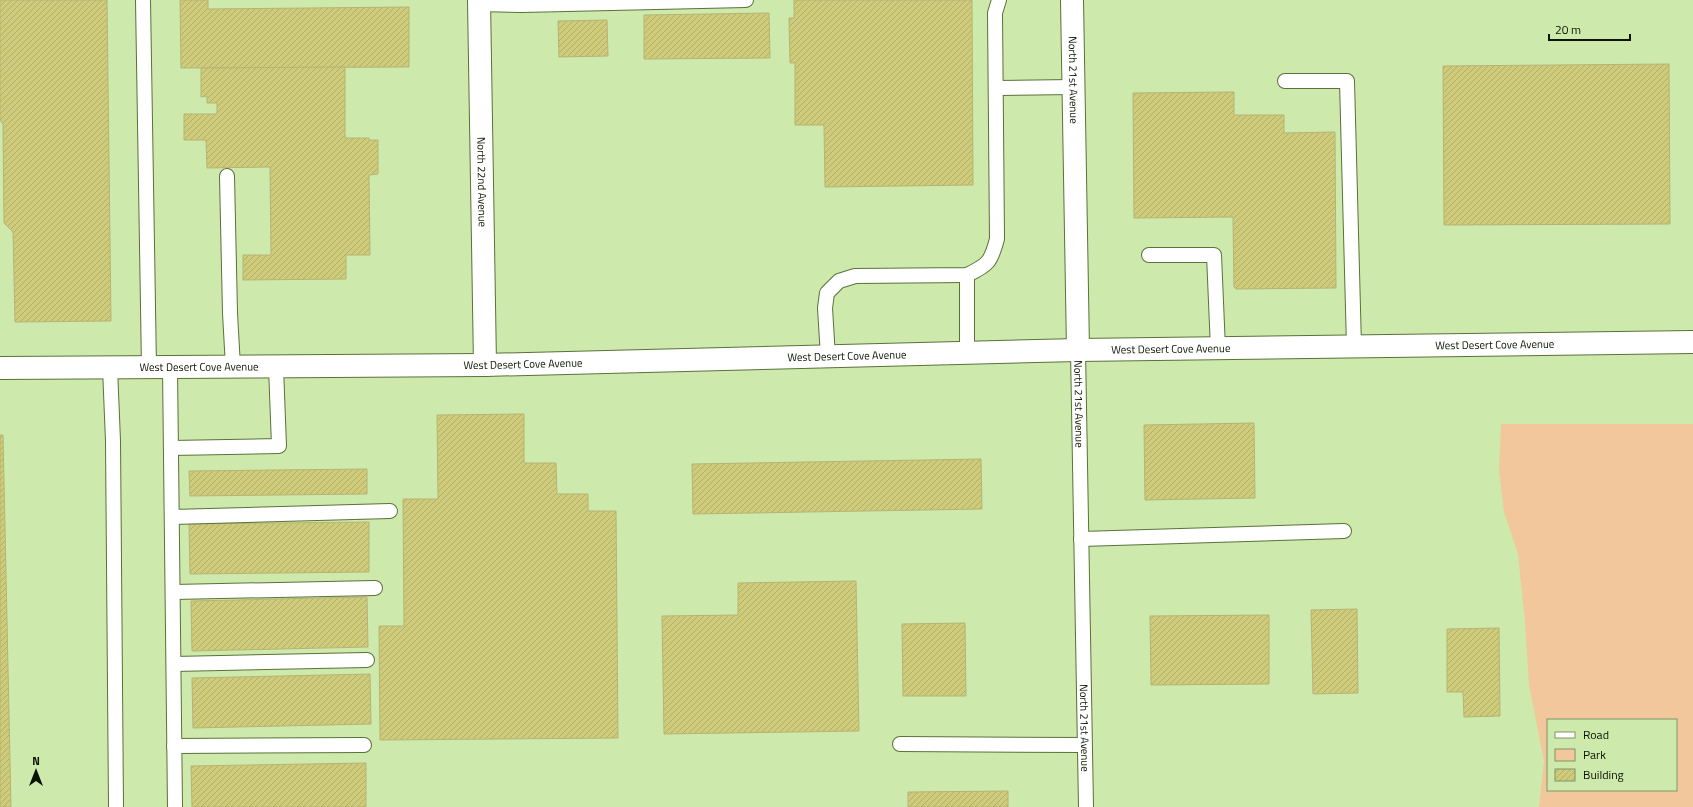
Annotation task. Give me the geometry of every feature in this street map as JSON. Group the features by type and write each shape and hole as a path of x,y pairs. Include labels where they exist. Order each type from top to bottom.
{"street":[{"name":"North 21st Avenue","path":"1072,0 1078,350"},
{"name":"North 22nd Avenue","path":"479,2 485,365"},
{"name":"West Desert Cove Avenue","path":"0,368 485,365 1078,350 1693,342"}],"lane":[{"path":"143,0 149,368"},
{"path":"479,2 522,5 746,0"},
{"path":"828,357 825,308 827,293 839,281 855,276 967,275 983,268 993,256 998,239 995,13 999,0"},
{"path":"1285,81 1347,81 1354,347"},
{"path":"996,88 1073,87"},
{"path":"227,176 230,313 233,367"},
{"path":"1149,255 1214,255 1218,349"},
{"path":"967,275 967,353"},
{"name":"North 21st Avenue","path":"1078,350 1086,807"},
{"path":"170,367 175,807"},
{"path":"171,448 279,446 276,367"},
{"path":"110,368 113,441 116,807"},
{"path":"172,517 390,511"},
{"path":"1081,539 1344,531"},
{"path":"173,592 375,588"},
{"path":"174,664 368,660"},
{"path":"900,744 1084,745"},
{"path":"174,746 364,745"}],"green space":[{"path":"1501,424 1693,424 1693,807 1539,807 1544,761 1529,685 1525,621 1518,554 1504,512 1499,471"}],"building":[{"path":"0,0 107,0 111,321 15,322 13,232 4,223 3,124 0,120"},
{"path":"180,0 208,0 208,9 409,7 409,67 181,68"},
{"path":"794,0 972,0 973,185 825,187 824,125 795,125 795,63 790,63 789,18 794,18"},
{"path":"769,13 770,58 644,59 644,15"},
{"path":"607,20 608,56 559,57 558,21"},
{"path":"1669,64 1670,224 1444,225 1443,66"},
{"path":"345,67 345,138 369,138 369,140 378,140 378,174 369,175 370,255 346,255 346,279 243,280 243,255 271,255 270,167 207,168 206,140 184,140 184,114 217,114 217,103 207,103 207,96 201,97 201,68"},
{"path":"1234,92 1234,115 1284,115 1284,133 1335,132 1336,288 1236,289 1234,287 1233,217 1134,218 1133,93"},
{"path":"524,414 524,463 556,463 557,494 588,494 588,511 616,511 618,738 380,740 379,626 404,626 403,499 438,499 437,415"},
{"path":"1254,423 1255,498 1145,500 1144,425"},
{"path":"0,435 3,435 11,807 0,807"},
{"path":"981,459 982,509 693,514 692,464"},
{"path":"367,469 367,494 190,496 189,471"},
{"path":"369,522 369,572 190,574 189,524"},
{"path":"856,581 859,731 664,734 662,616 738,615 738,583"},
{"path":"367,597 368,647 192,651 191,601"},
{"path":"1357,609 1358,693 1313,694 1311,610"},
{"path":"1269,615 1269,684 1151,685 1150,616"},
{"path":"965,623 966,696 903,696 902,624"},
{"path":"1499,628 1500,716 1464,717 1463,692 1447,692 1447,629"},
{"path":"370,674 371,724 193,728 192,678"},
{"path":"366,763 366,807 192,807 191,766"},
{"path":"1008,791 1008,807 908,807 908,792"}]}
